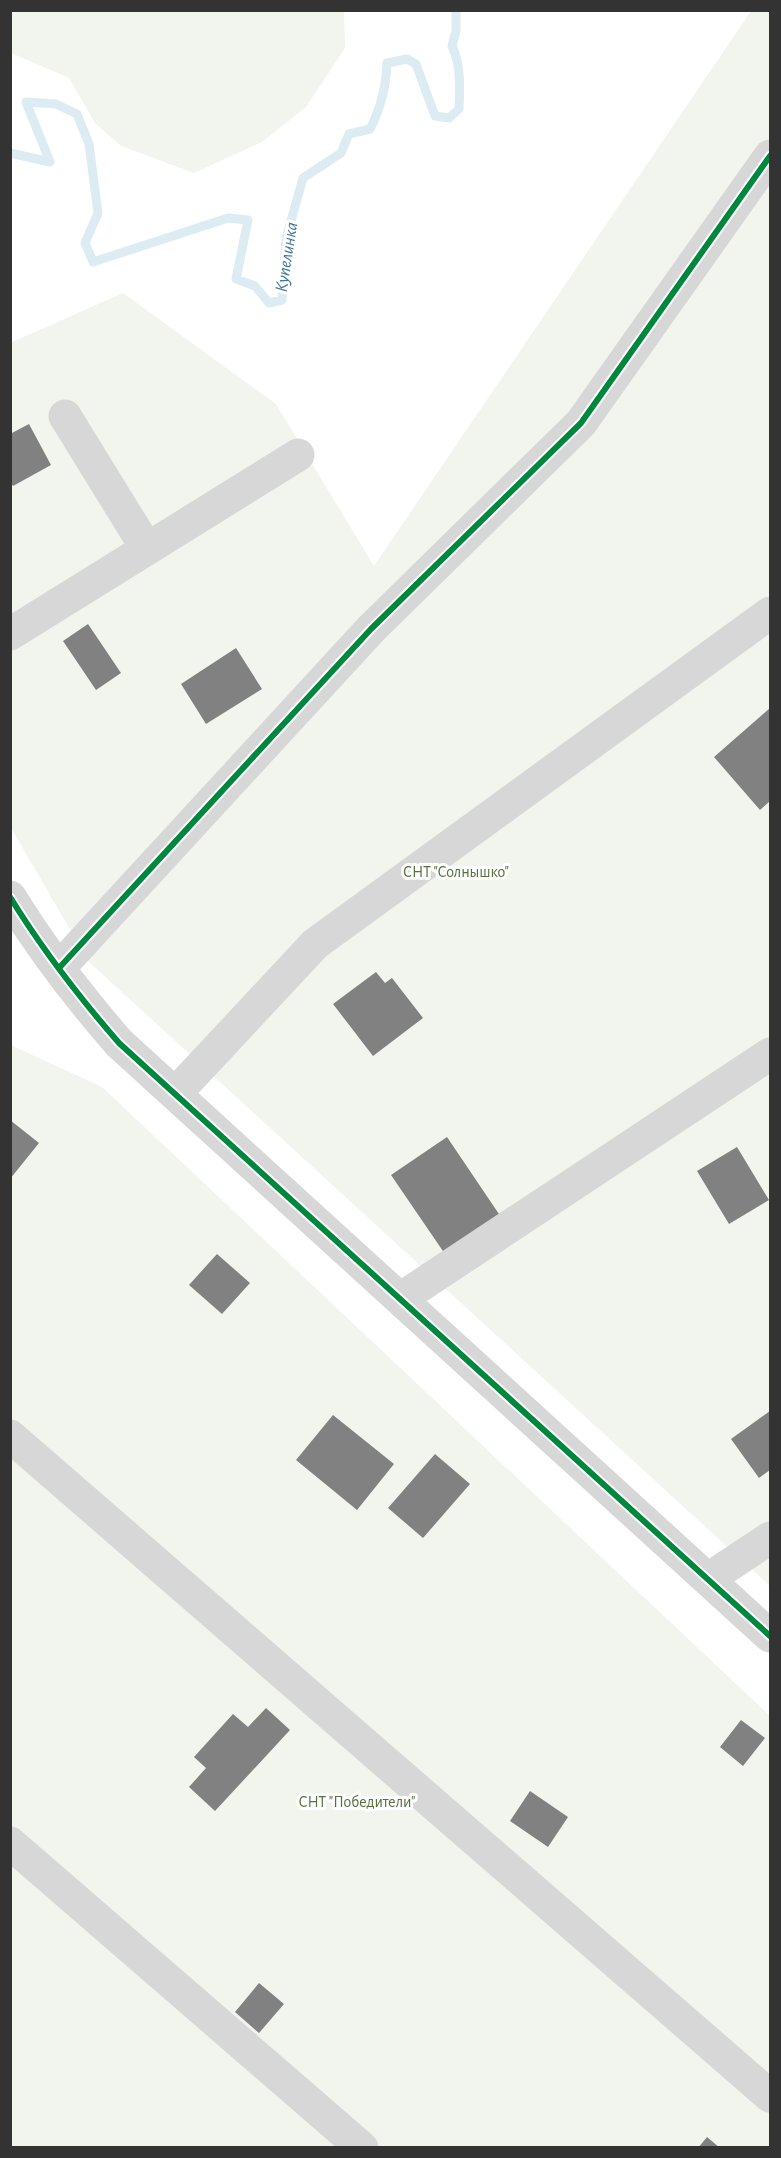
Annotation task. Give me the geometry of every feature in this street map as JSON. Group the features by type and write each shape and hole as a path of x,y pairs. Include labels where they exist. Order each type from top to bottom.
{"street":[{"path":"58,968 371,629 581,423 771,156"},
{"path":"65,416 147,549"},
{"path":"10,634 298,455"},
{"path":"175,1094 315,944 771,613"},
{"path":"10,897 31,932 119,1043 771,1636"},
{"path":"400,1299 771,1054"},
{"path":"10,1436 771,2096"},
{"path":"708,1579 771,1538"},
{"path":"10,1843 362,2148"}],"green space":[{"path":"10,11 344,11 345,48 306,107 262,142 194,173 121,146 95,123 69,78 11,53"},
{"name":"СНТ \"Солнышко\"","path":"751,11 770,11 770,1586 89,962 11,828 10,343 123,293 276,404 374,566"},
{"name":"СНТ \"Победители\"","path":"11,1045 102,1087 770,1716 770,2147 11,2148"}],"building":[{"path":"29,424 51,465 13,486 10,481 10,434"},
{"path":"88,624 121,673 96,690 63,641"},
{"path":"236,648 262,689 206,724 181,684"},
{"path":"770,708 770,801 760,810 714,757"},
{"path":"376,972 385,983 392,978 423,1018 373,1056 333,1004"},
{"path":"10,1120 39,1143 10,1179"},
{"path":"447,1137 503,1220 447,1257 391,1175"},
{"path":"737,1147 769,1200 729,1224 697,1171"},
{"path":"217,1254 250,1283 222,1314 189,1285"},
{"path":"770,1411 770,1470 759,1478 731,1439"},
{"path":"333,1415 394,1464 357,1510 296,1460"},
{"path":"435,1454 470,1484 423,1538 388,1508"},
{"path":"266,1708 290,1730 215,1811 189,1787 206,1768 194,1757 233,1714 248,1727"},
{"path":"741,1720 765,1738 743,1766 720,1747"},
{"path":"530,1791 568,1817 548,1847 510,1821"},
{"path":"259,1983 284,2004 259,2033 235,2012"},
{"path":"707,2137 720,2148 698,2148"}],"waterway":[{"name":"Купелинка","path":"10,153 50,162 26,102 56,104 77,114 89,144 98,213 85,243 93,262 228,218 248,220 236,279 255,286 269,303 282,300 286,239 303,178 341,153 349,134 370,129 382,97 387,63 407,59 416,64 435,116 449,118 459,109 460,84 452,46 456,31 456,10"}],"cycle path":[{"path":"59,968 371,629 581,423 770,156"},
{"path":"10,897 62,972 119,1043 770,1636"}]}
